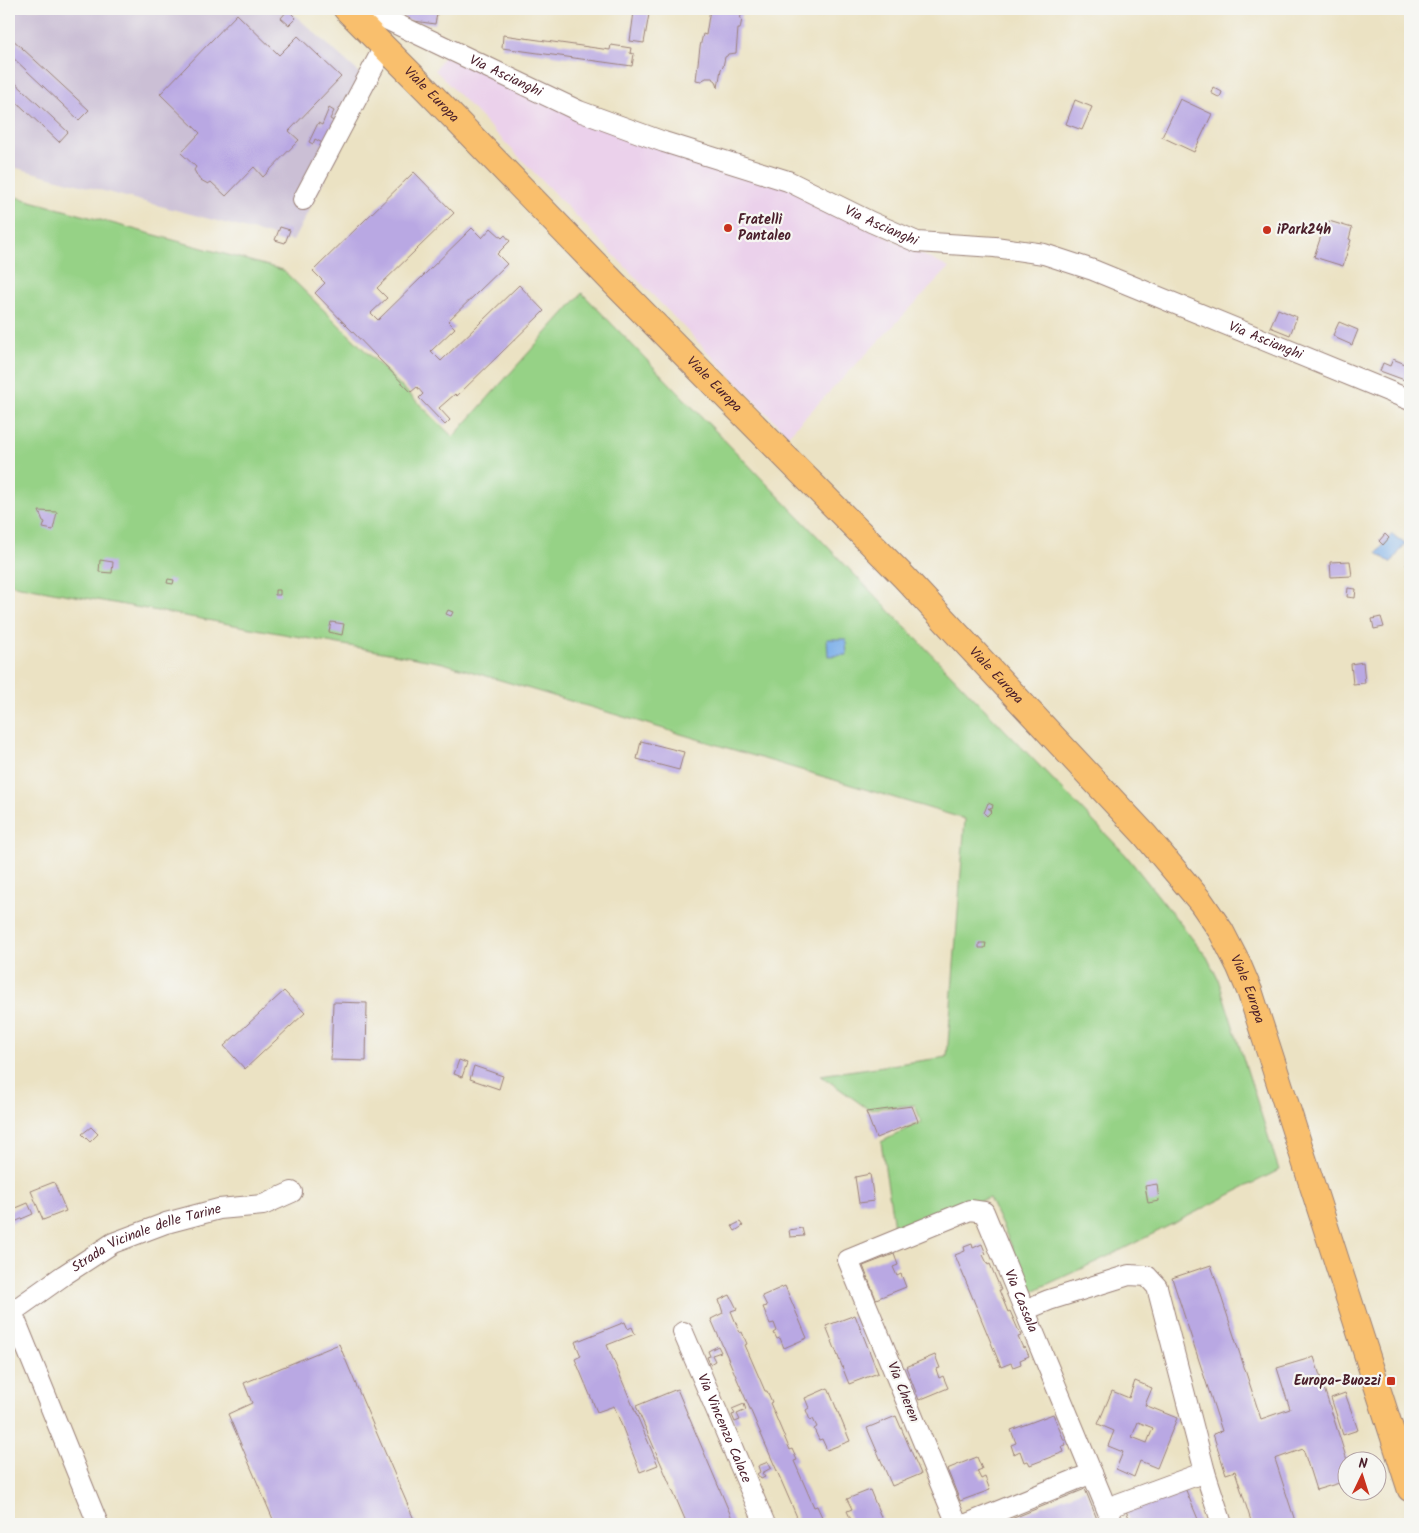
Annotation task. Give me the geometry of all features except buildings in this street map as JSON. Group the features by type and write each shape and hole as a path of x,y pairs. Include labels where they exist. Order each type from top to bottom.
{"main road":[{"name":"Viale Europa","path":"346,9 904,577 1146,835 1201,902 1221,931 1250,992 1410,1489"}],"street":[{"name":"Via Ascianghi","path":"365,9 579,111 664,142 788,181 871,222 917,242 995,247 1044,254 1093,270 1410,400"},
{"path":"303,200 384,47"},
{"name":"Strada Vicinale delle Tarine","path":"98,1524 12,1312 64,1275 114,1244 166,1223 219,1209 263,1204 292,1192"},
{"name":"Via Cassala","path":"848,1260 970,1210 984,1212 1110,1516"},
{"name":"Via Cheren","path":"848,1260 958,1524"},
{"path":"1025,1310 1049,1300 1129,1275 1147,1276 1156,1287 1205,1472 1222,1524"},
{"name":"Via Vincenzo Calace","path":"683,1332 765,1524"},
{"path":"1110,1516 1205,1472"},
{"path":"967,1524 1092,1473"}],"shaded area":[{"path":"9,9 288,9 373,85 293,241 9,166"},
{"name":"Fratelli Pantaleo","path":"444,56 788,187 949,268 788,435 435,70"}],"green space":[{"path":"9,195 283,270 453,437 582,293 1125,854 1207,957 1218,979 1279,1170 1115,1253 1033,1291 989,1198 894,1227 881,1142 921,1122 915,1105 868,1109 820,1075 947,1057 965,819 443,663 9,584"}],"water":[{"path":"1392,534 1405,544 1391,563 1377,553"},
{"path":"827,639 846,639 847,655 828,656"}],"place":[{"name":"Fratelli Pantaleo","path":"728,228"},
{"name":"iPark24h","path":"1267,230"},
{"name":"Europa-Buozzi","path":"1391,1381"}]}
